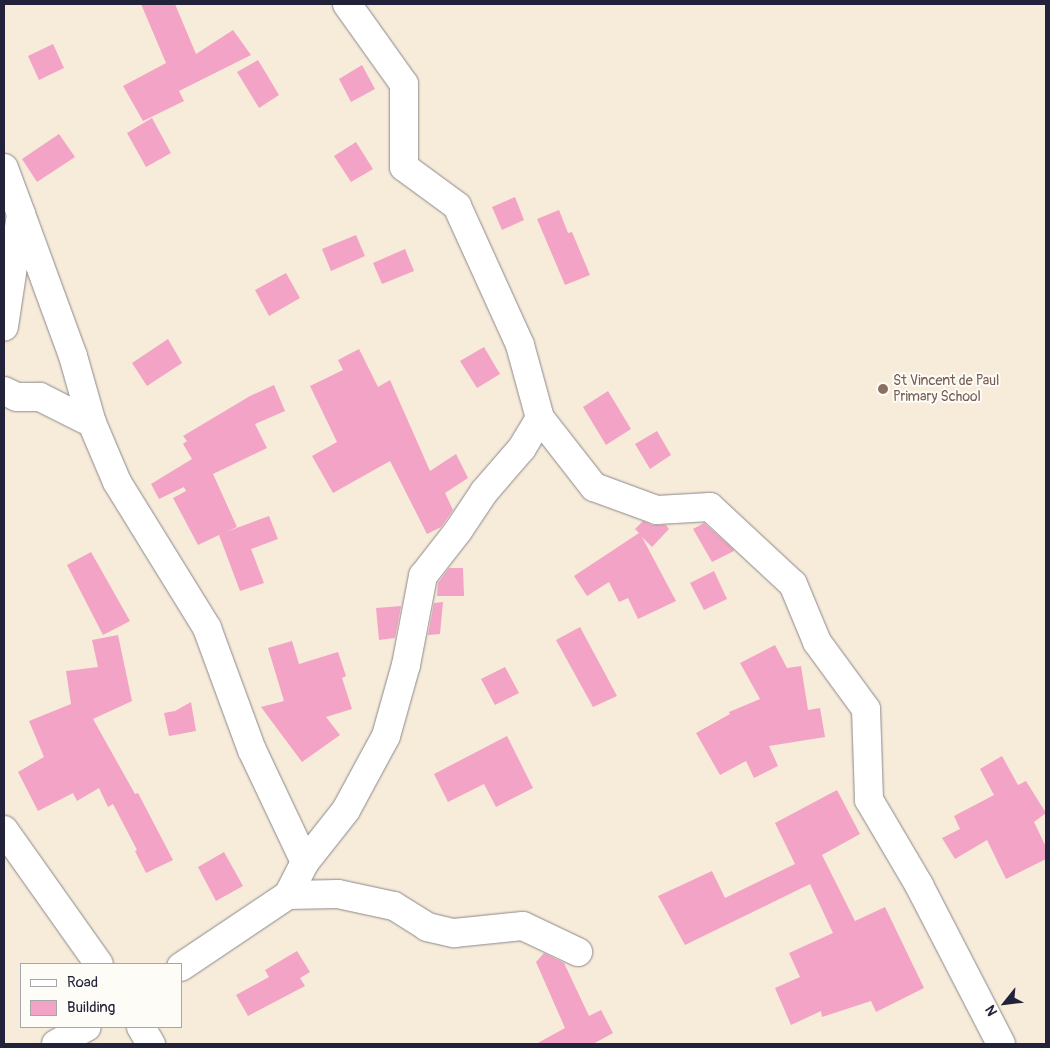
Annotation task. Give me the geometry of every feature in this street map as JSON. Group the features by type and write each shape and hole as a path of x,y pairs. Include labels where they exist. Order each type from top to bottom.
{"street":[{"path":"347,4 404,84 404,167 457,206 520,345 540,418 594,487 657,510 710,507 793,584 817,642 866,709 869,800 919,885 1001,1044"},
{"path":"4,168 73,356 92,423 117,482 206,628 252,750 305,862"},
{"path":"4,327 21,214"},
{"path":"4,391 17,397 40,397 92,423"},
{"path":"182,966 288,895 305,862 346,810 386,736 406,664 422,576 458,531 484,492 522,448 540,418"},
{"path":"4,830 98,963"},
{"path":"288,895 338,894 394,906 427,927 454,933 523,926 578,952"},
{"path":"56,1044 85,1028"},
{"path":"142,1028 151,1044"}],"building":[{"path":"141,4 175,4 196,54 233,30 251,55 179,91 184,101 143,121 123,86 166,63"},
{"path":"53,44 64,68 39,80 28,56"},
{"path":"258,60 279,95 259,108 237,72"},
{"path":"362,65 375,89 351,102 339,79"},
{"path":"152,118 171,153 146,167 127,133"},
{"path":"59,134 75,157 37,182 22,159"},
{"path":"356,142 373,169 351,182 334,156"},
{"path":"515,197 524,220 502,230 492,207"},
{"path":"559,210 568,233 572,232 590,275 565,285 537,219"},
{"path":"356,235 365,256 331,271 322,249"},
{"path":"405,249 414,271 382,284 373,263"},
{"path":"286,273 300,298 269,316 255,290"},
{"path":"168,339 182,363 147,386 132,363"},
{"path":"484,347 500,374 477,388 460,361"},
{"path":"359,349 378,387 390,380 430,471 456,454 468,478 445,493 453,510 441,527 427,534 390,461 333,493 312,456 337,442 310,386 343,370 338,360"},
{"path":"274,385 285,411 255,424 267,448 213,474 237,527 226,532 269,516 278,539 251,549 264,583 240,591 219,535 198,545 173,498 186,491 184,487 159,499 151,484 192,459 183,444 187,441 183,436 250,396"},
{"path":"608,391 631,429 606,445 583,407"},
{"path":"657,431 671,455 650,469 635,444"},
{"path":"643,521 652,525 666,525 669,529 652,547 642,537 676,601 638,619 628,598 619,602 609,582 587,596 574,576 639,533 635,529"},
{"path":"704,523 734,551 712,562 693,529"},
{"path":"91,552 130,621 103,635 67,565"},
{"path":"449,568 463,568 464,596 437,596 438,583"},
{"path":"714,571 727,599 704,610 690,583"},
{"path":"443,602 440,634 428,635 434,603"},
{"path":"401,606 395,638 379,640 376,608"},
{"path":"580,627 617,696 593,707 556,640"},
{"path":"118,635 132,701 93,719 135,794 138,793 173,860 146,873 135,851 137,850 113,804 108,807 99,788 77,801 73,793 38,811 18,772 44,757 29,721 71,704 66,671 98,667 92,640"},
{"path":"292,641 299,664 338,652 346,676 342,678 352,709 326,717 340,735 302,762 261,707 284,701 268,648"},
{"path":"775,645 787,668 801,666 808,710 820,708 825,737 769,746 778,766 754,778 746,761 720,775 696,733 730,714 729,712 760,699 740,663"},
{"path":"505,667 519,693 495,705 481,679"},
{"path":"191,702 196,731 169,736 164,713 175,711"},
{"path":"507,736 533,788 496,807 484,784 448,802 434,774"},
{"path":"1002,756 1018,785 1026,781 1046,813 1034,822 1046,847 1046,859 1006,879 987,840 955,859 942,838 960,829 954,816 994,795 980,769"},
{"path":"837,790 860,834 822,855 855,921 885,907 924,988 876,1012 871,1001 822,1017 821,1011 791,1025 775,988 800,977 789,953 833,933 810,884 685,945 658,896 712,871 725,898 795,864 775,823"},
{"path":"224,852 243,886 216,901 198,867"},
{"path":"297,951 310,972 300,978 305,986 248,1016 236,995 269,977 265,970"},
{"path":"544,953 564,963 589,1016 601,1010 613,1033 593,1044 536,1044 565,1028 536,962"}],"place":[{"name":"St Vincent de Paul Primary School","path":"883,389"}]}
